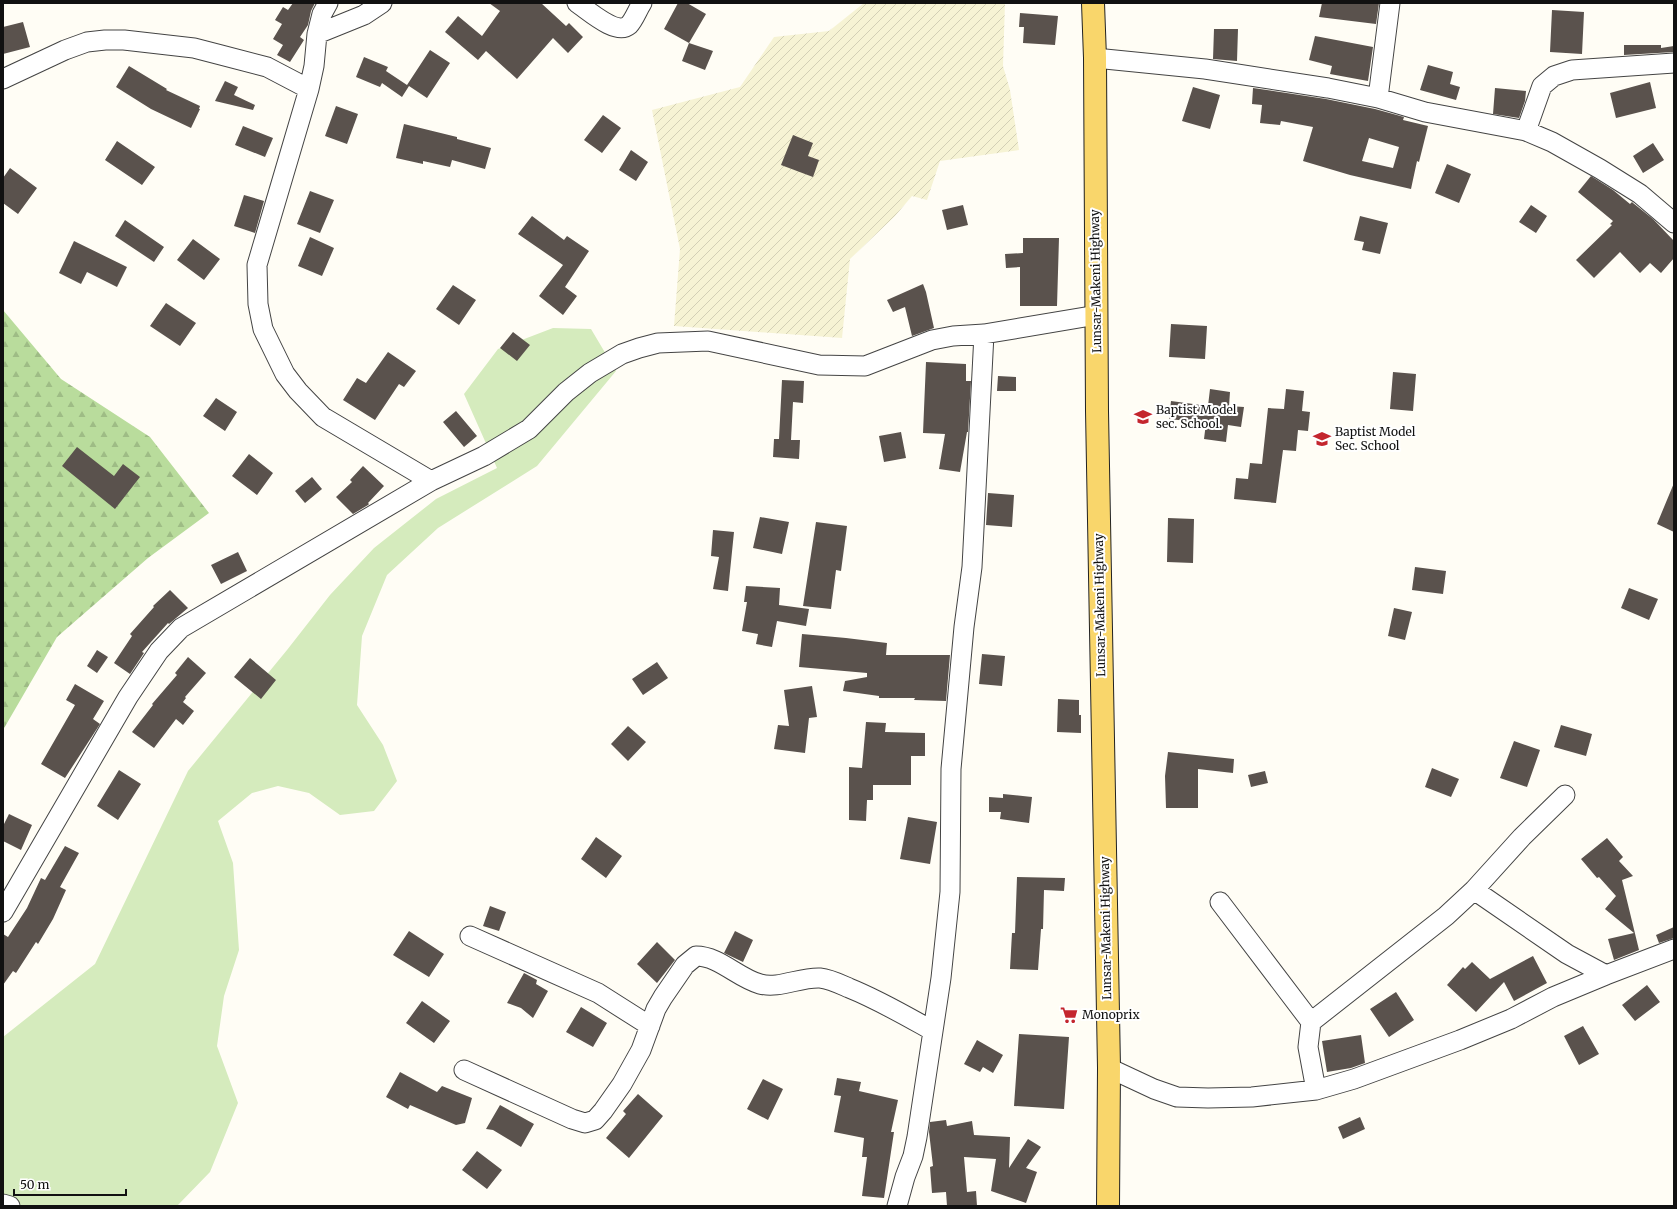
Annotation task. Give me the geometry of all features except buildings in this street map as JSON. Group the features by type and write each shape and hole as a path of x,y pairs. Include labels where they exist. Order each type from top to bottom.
{"main road":[{"name":"Lunsar-Makeni Highway","path":"1093,3 1095,58 1102,729 1109,1068 1108,1206"}],"street":[{"path":"328,3 322,14 317,34 314,66 309,89 258,265 258,304 263,330 285,374 298,391 323,417 430,481"},
{"path":"317,34 364,15 382,3"},
{"path":"577,3 613,27 623,28 629,24 642,3"},
{"path":"1378,98 1390,3"},
{"path":"3,79 64,50 87,42 124,40 194,48 268,67 309,89"},
{"path":"1095,58 1205,69 1328,88 1378,98 1426,112 1526,131 1552,142 1600,169 1640,194 1674,223"},
{"path":"1526,131 1542,86 1554,76 1579,69 1674,63"},
{"path":"3,912 8,891 128,697 159,651 181,628 430,481 484,456 529,429 566,392 590,373 622,354 658,343 708,342 819,365 865,366 932,340 953,336 984,334 1097,314"},
{"path":"897,1206 905,1177 913,1156 941,978 950,892 951,769 964,627 972,567 984,334"},
{"path":"1311,1022 1446,916 1474,890 1522,837 1565,795"},
{"path":"1474,890 1567,954 1606,975"},
{"path":"1220,902 1311,1022 1308,1047 1316,1090"},
{"path":"470,936 598,993 650,1026"},
{"path":"1109,1068 1154,1089 1177,1097 1252,1097 1316,1090 1354,1079 1460,1040 1512,1018 1553,997 1674,949"},
{"path":"464,1070 572,1119 585,1123 595,1120 622,1084 641,1050 656,1009 663,997 685,965 696,956 708,958 753,982 770,986 807,978 821,978 837,983 877,1000 933,1032"},
{"path":"3,1204 10,1206"}],"shaded area":[{"path":"864,3 1005,3 1003,66 1010,90 1019,150 940,161 927,200 912,196 895,216 850,259 842,338 674,326 680,249 652,110 740,87 774,37 829,31"}],"green space":[{"path":"3,310 61,379 150,437 209,513 148,558 57,637 3,730"},
{"path":"553,328 591,329 616,371 537,466 438,528 387,575 362,636 357,705 383,745 397,781 374,811 340,815 309,793 278,786 252,793 218,821 233,863 239,950 224,996 217,1046 238,1103 210,1172 177,1206 3,1206 3,1037 95,964 188,771 330,595 374,548 436,499 497,468 464,394 498,349"}],"place":[{"name":"Baptist Model sec. School.","path":"1143,417"},
{"name":"Baptist Model Sec. School","path":"1322,439"},
{"name":"Monoprix","path":"1069,1015"}]}
